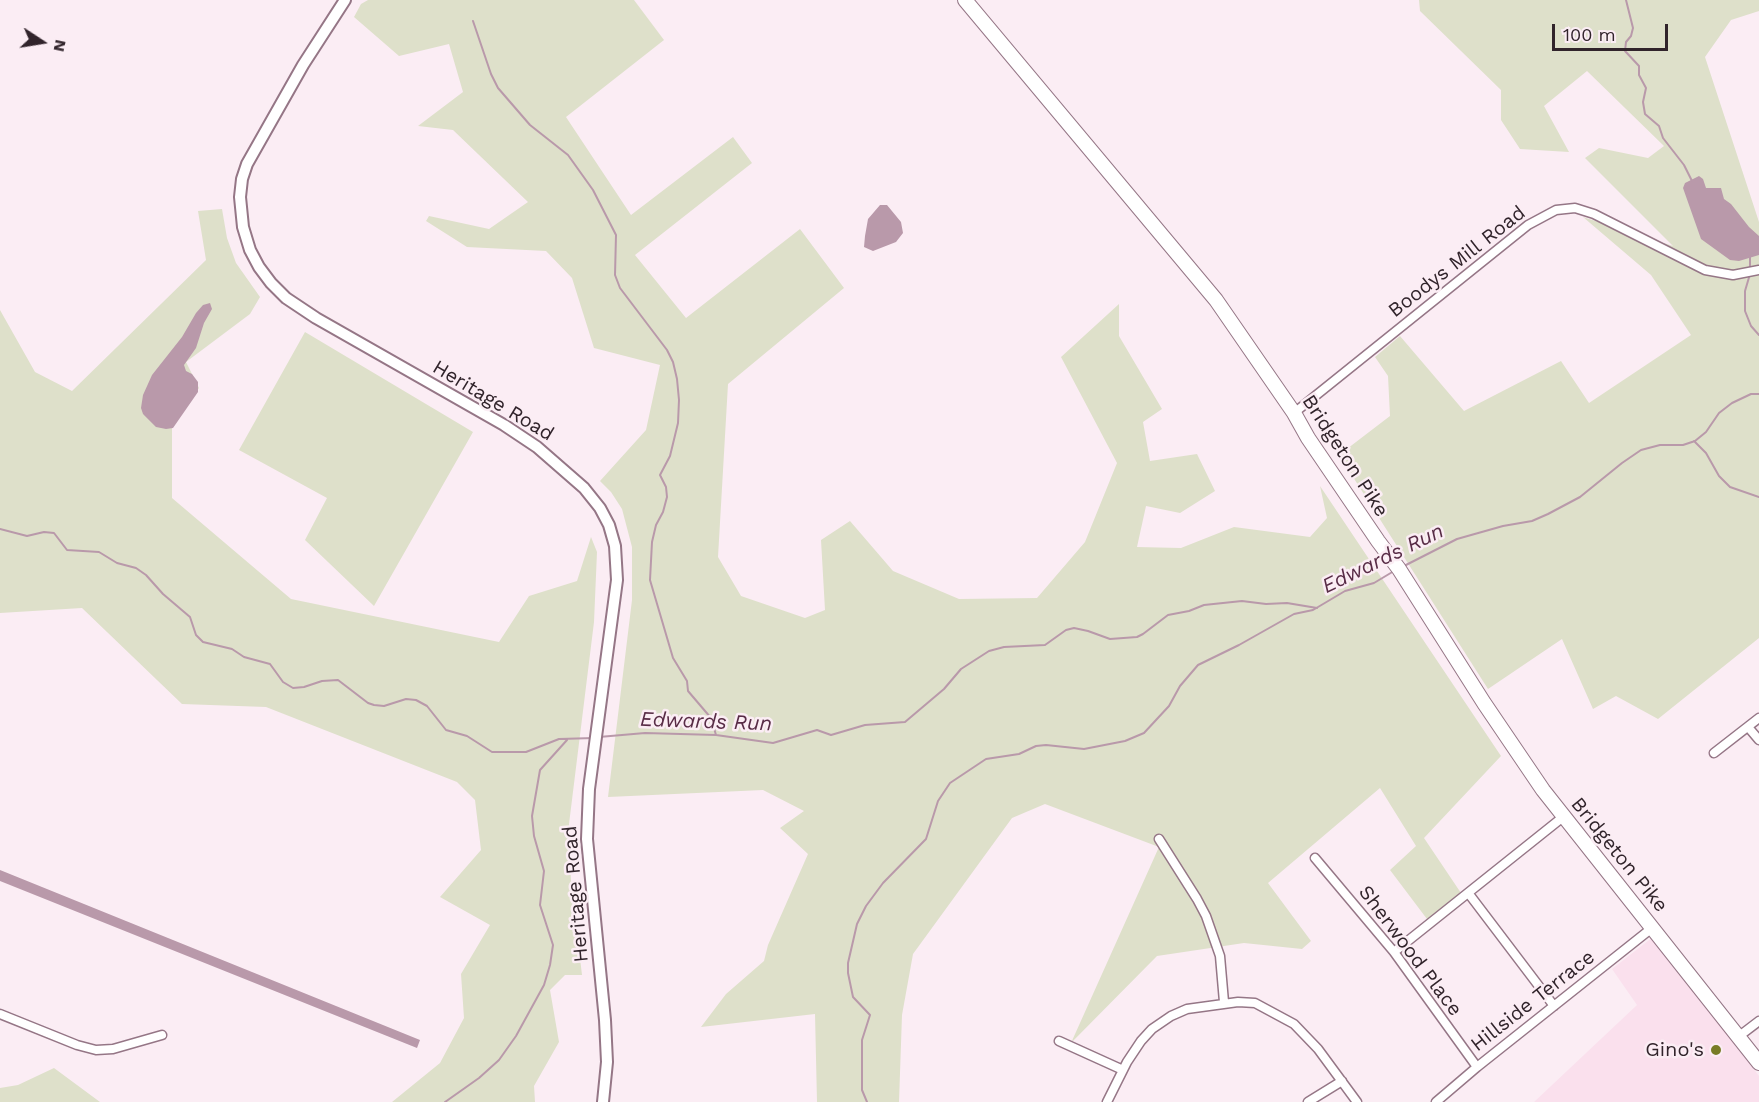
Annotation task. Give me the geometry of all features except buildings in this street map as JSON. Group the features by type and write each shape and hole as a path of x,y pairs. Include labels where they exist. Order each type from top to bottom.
{"main road":[{"name":"Bridgeton Pike","path":"965,0 1216,300 1399,569 1484,703 1563,817 1759,1063"}],"street":[{"name":"Heritage Road","path":"345,0 303,65 247,164 242,179 240,204 243,227 254,260 264,275 286,298 316,318 528,441 570,474 600,508 612,534 617,567 609,648 588,800 587,839 605,1020 606,1074 603,1102"},
{"name":"Boodys Mill Road","path":"1294,413 1528,225 1556,210 1567,207 1590,212 1705,270 1733,274 1759,270"},
{"path":"1714,753 1759,718"},
{"path":"1748,727 1759,740"},
{"path":"1395,952 1563,817"},
{"path":"1159,839 1206,916 1220,956 1224,1002"},
{"name":"Sherwood Place","path":"1315,858 1395,952 1477,1067"},
{"path":"1469,894 1554,1006"},
{"name":"Hillside Terrace","path":"1436,1102 1652,928"},
{"path":"1107,1102 1141,1041 1161,1023 1188,1009 1224,1002 1255,1003 1294,1024 1318,1049 1357,1102"},
{"path":"0,1014 77,1045 96,1050 113,1049 162,1035"},
{"path":"1738,1037 1759,1021"},
{"path":"1059,1041 1123,1071"},
{"path":"1308,1102 1342,1081"}],"shaded area":[{"path":"1699,176 1703,179 1706,188 1721,188 1724,199 1759,236 1759,255 1739,261 1730,260 1701,239 1683,188 1685,183"},
{"path":"880,205 887,205 901,222 903,233 896,242 873,251 864,247 865,236 868,219"},
{"path":"210,303 212,309 204,323 196,348 184,365 186,371 192,374 198,382 198,392 173,428 156,427 143,414 141,408 143,395 152,375 182,337 196,313 203,305"},
{"path":"0,870 420,1040 417,1048 0,881"},
{"path":"1653,937 1759,1076 1759,1102 1534,1102 1637,1005 1612,969"}],"green space":[{"path":"368,0 634,0 664,40 566,117 631,215 733,137 752,163 635,255 686,318 800,229 844,288 728,384 718,557 741,596 805,618 825,610 821,540 850,521 893,571 959,599 1037,598 1085,542 1117,463 1061,357 1119,304 1119,336 1162,409 1143,422 1150,461 1197,454 1215,491 1180,513 1146,506 1137,547 1181,548 1234,527 1310,537 1327,518 1320,486 1501,756 1424,838 1463,896 1430,923 1390,870 1416,846 1380,788 1268,883 1311,941 1302,949 1244,943 1157,956 1071,1043 1159,847 1045,804 1012,818 913,954 902,1015 899,1102 817,1102 815,1014 701,1027 726,994 764,961 768,945 808,854 780,828 804,811 763,790 608,797 632,600 632,547 622,509 611,492 600,481 646,430 660,365 594,348 572,278 546,251 467,247 426,221 429,216 489,229 528,202 453,130 418,126 463,92 449,44 399,56 354,17 361,4"},
{"path":"1419,0 1759,0 1759,11 1731,20 1705,57 1759,222 1759,638 1658,719 1616,696 1593,709 1562,639 1488,689 1339,455 1390,416 1388,376 1375,357 1400,336 1464,411 1561,361 1589,403 1691,335 1651,275 1583,217 1673,246 1585,158 1599,148 1648,158 1664,146 1587,71 1544,106 1569,152 1520,149 1501,120 1501,90 1420,11"},
{"path":"222,209 227,238 236,263 260,297 250,314 186,362 199,388 172,428 172,498 291,599 499,642 529,596 577,581 591,537 597,552 594,622 569,824 571,882 582,975 565,975 550,990 559,1042 534,1086 535,1102 392,1102 440,1063 464,1018 461,974 490,925 440,897 481,850 475,800 457,782 266,707 182,704 82,608 0,613 0,310 35,372 72,391 206,260 198,211"},
{"path":"305,332 473,432 374,606 305,540 327,498 239,450"},
{"path":"54,1068 100,1102 0,1102 0,1088 18,1085"}],"waterway":[{"path":"1626,0 1633,28 1626,42 1625,51 1639,66 1639,75 1646,88 1643,102 1645,114 1659,126 1663,138 1684,165 1692,181"},
{"path":"473,21 498,88 530,125 568,155 593,190 616,235 615,275 620,288 667,350 673,362 679,400 678,423 670,456 660,475 666,487 667,497 652,542 650,580 673,658 687,681 688,691 711,718 716,735"},
{"path":"1750,256 1750,269"},
{"path":"1750,274 1745,291 1745,311 1751,326 1759,335"},
{"name":"Edwards Run","path":"1404,566 1457,539 1503,526 1532,521 1548,514 1580,497 1641,450 1660,445 1683,445 1695,441 1706,432 1719,413 1732,403 1751,394 1759,394"},
{"path":"1694,441 1706,453 1719,476 1730,487 1759,497"},
{"name":"Edwards Run","path":"0,529 27,536 44,532 54,533 67,550 99,552 117,563 136,568 190,617 196,635 203,642 232,649 244,657 270,664 283,682 293,688 322,681 338,680 374,705 384,706 406,699 416,700 427,706 446,730 467,736 492,752 526,752 559,739 594,738"},
{"path":"867,1102 862,1090 862,1040 870,1015 853,997 848,973 848,963 857,924 866,906 883,883 926,839 938,801 950,783 986,759 1019,754 1036,746 1084,749 1125,741 1144,733 1169,706 1180,686 1198,665 1294,614 1313,610 1345,591 1374,583 1394,571"},
{"name":"Edwards Run","path":"599,737 645,733 716,735 773,743 817,730 831,735 865,725 905,722 944,689 961,669 989,651 1004,647 1045,645 1066,630 1074,628 1110,639 1137,637 1168,615 1204,605 1242,601 1266,604 1287,603 1317,608"},
{"path":"445,1102 479,1078 499,1060 516,1036 544,985 553,945 540,905 544,871 534,836 532,816 540,770 567,740"}],"place":[{"name":"Gino's","path":"1716,1050"}]}
